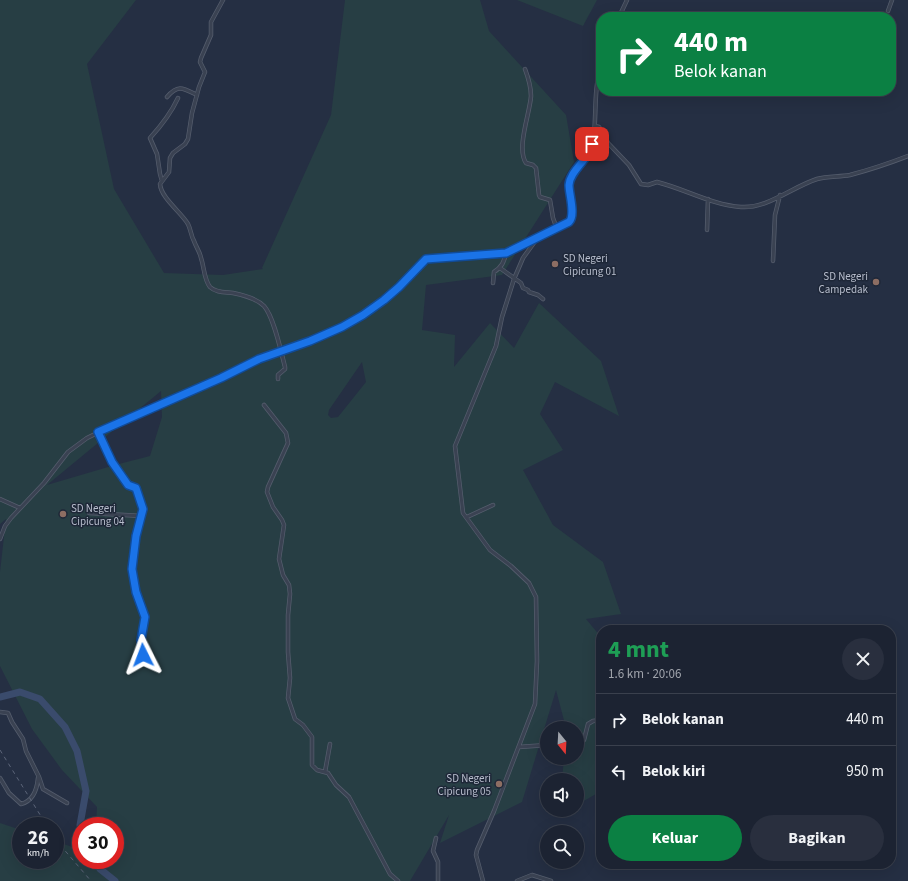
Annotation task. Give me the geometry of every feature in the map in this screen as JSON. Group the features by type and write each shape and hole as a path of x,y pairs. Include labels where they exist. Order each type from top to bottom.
{"street":[{"path":"162,181 166,178 170,170 170,158 173,153 185,144 188,139 192,114 205,72 200,62 201,58 211,35 211,22 223,0"},
{"path":"621,12 627,0"},
{"path":"888,11 892,0"},
{"path":"525,69 531,94 524,131 524,158 526,163 533,165 536,168 539,196 550,200 553,218 557,229"},
{"path":"167,97 172,91 178,88 197,95"},
{"path":"0,539 5,526 20,508 44,484 68,452 98,432 221,378 259,359 328,334 356,320 392,293 426,259 506,253 536,240 569,222 572,219 569,185 574,174 591,150 595,126 597,96"},
{"path":"178,98 150,138 157,154 162,181 160,184 162,190 189,227 193,240 200,254 210,287 219,292 246,297 262,305 268,313 281,351 285,369 279,374 278,379"},
{"path":"595,126 599,127 608,143 629,165 641,184 646,185 657,182 728,205 746,207 766,202 818,179 857,173 908,156"},
{"path":"773,261 775,215 780,196"},
{"path":"707,230 708,199"},
{"path":"482,881 476,850 494,811 535,704 537,661 536,597 529,583 511,566 490,550 466,517 462,509 455,446 496,346 502,317 514,279 523,258 536,240"},
{"path":"493,284 494,272 500,268 505,260 506,253"},
{"path":"500,268 521,283 523,288 543,299"},
{"path":"264,405 286,433 288,444 267,492 273,507 284,525 279,559 283,575 289,585 290,594 288,615 290,678 288,700 295,719 303,725 312,737 312,765 316,770 328,773 336,785 349,797 390,874 398,881"},
{"path":"98,432 112,462 128,485 136,488 143,508 136,536 132,569 136,592 145,617 141,640 143,655"},
{"path":"0,499 20,508"},
{"path":"466,517 494,505"},
{"path":"89,513 142,516"},
{"path":"0,712 8,713 19,732 43,789 67,803"},
{"path":"584,740 588,724 596,721"},
{"path":"325,772 330,744"},
{"path":"519,747 540,746"},
{"path":"0,778 9,793 21,804 27,803 31,800 39,777"},
{"path":"436,838 433,851 438,862 438,881"},
{"path":"517,881 532,875 551,881"}],"green space":[{"path":"0,0 136,0 87,64 114,189 164,273 223,275 263,269 262,268 331,115 345,0 480,0 489,31 566,115 574,162 502,275 426,285 422,330 455,335 454,367 490,323 514,348 539,303 601,361 619,416 555,382 540,414 563,450 523,470 553,525 603,562 621,614 586,619 596,631 596,794 584,801 584,773 563,773 563,765 584,765 584,721 564,721 556,690 547,721 540,721 540,743 522,802 440,843 449,815 410,881 0,881 0,823 12,827 12,869 64,869 64,844 72,847 72,869 124,869 124,817 96,817 97,807 62,770 32,729 0,666 0,572 6,519 0,524","holes":["362,362 366,382 338,417 331,418 328,415 329,410","161,391 162,417 150,456 115,465 47,485"]},
{"path":"517,0 597,0 583,26"}],"waterway":[{"path":"0,697 20,692 40,699 65,727 77,751 86,791 81,817"},
{"path":"100,869 115,881"}],"railway":[{"path":"0,750 41,817"},
{"path":"64,850 91,881"}],"place":[{"name":"SD Negeri Cipicung 01","path":"555,264"},
{"name":"SD Negeri Campedak","path":"876,282"},
{"name":"SD Negeri Cipicung 04","path":"63,514"},
{"name":"SD Negeri Cipicung 05","path":"499,784"}],"route":[{"path":"143,655 141,640 145,617 136,592 132,569 132,558 143,508 136,488 128,485 112,462 98,432 221,378 259,359 328,334 356,320 384,300 399,287 424,260 428,258 506,253 536,240 571,221 572,217 569,185 574,174 591,150 592,144"}]}
